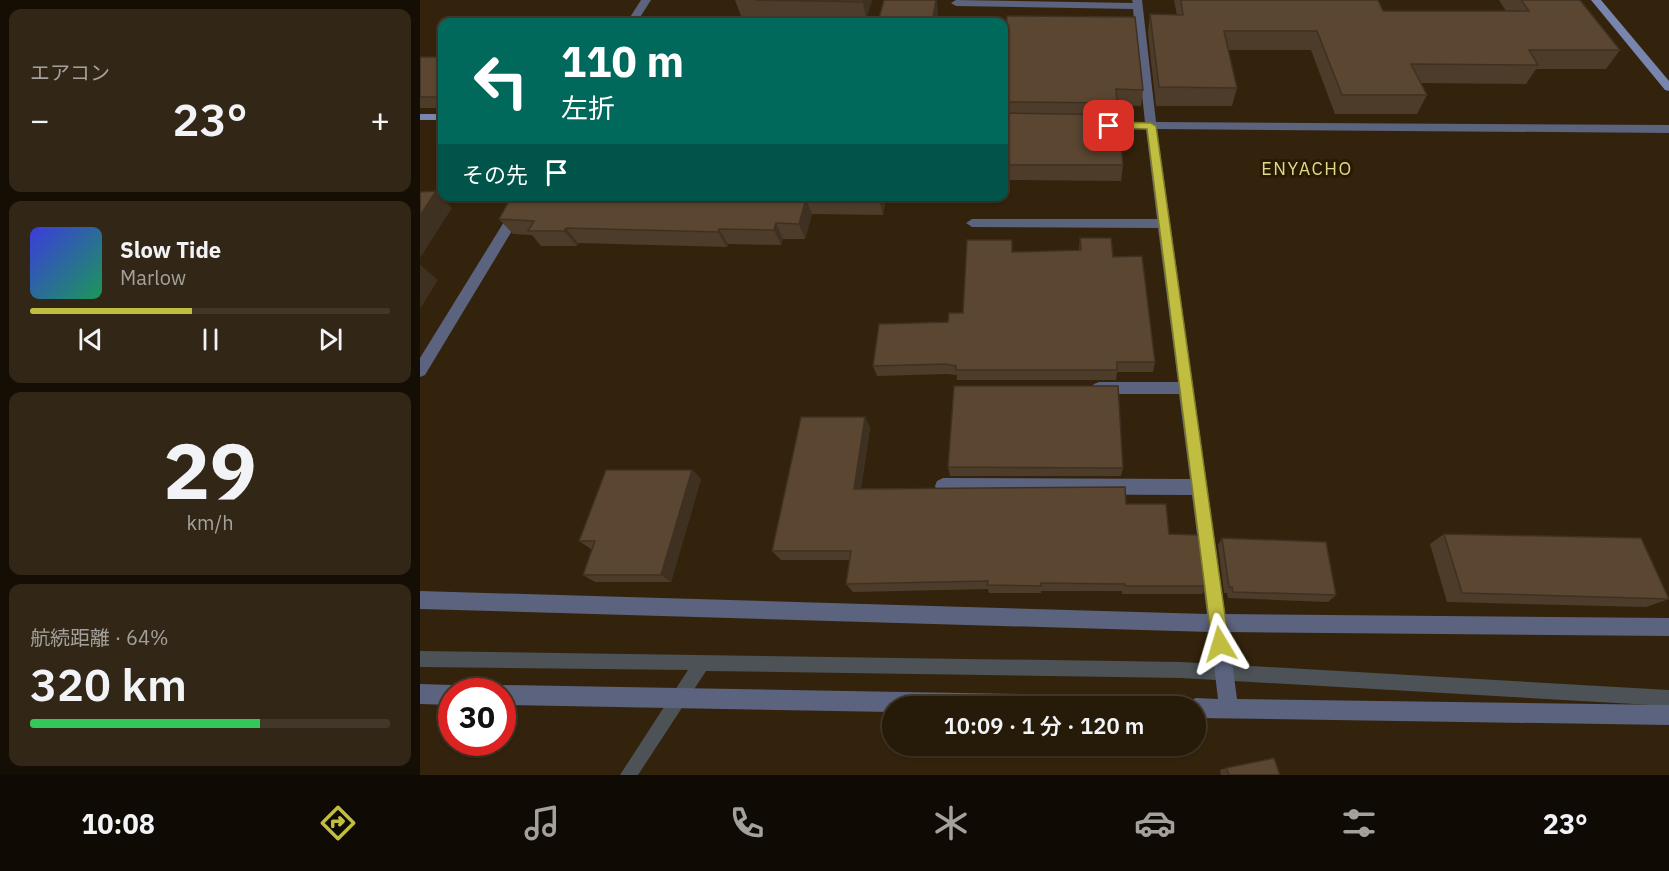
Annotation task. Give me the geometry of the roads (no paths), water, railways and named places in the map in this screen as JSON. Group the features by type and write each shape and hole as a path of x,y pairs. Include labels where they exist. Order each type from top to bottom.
{"street":[{"path":"635,18 646,0"},
{"path":"1596,0 1669,88"},
{"path":"956,3 1138,3 1151,126 1229,708"},
{"path":"420,117 438,117"},
{"path":"1083,125 1669,129"},
{"path":"420,371 524,201"},
{"path":"972,223 1165,224"},
{"path":"1080,388 1186,388"},
{"path":"943,486 1199,487"},
{"path":"420,600 1217,623 1669,627"},
{"path":"420,694 438,694"},
{"path":"516,695 882,702"},
{"path":"1206,708 1669,715"}],"waterway":[{"path":"420,659 702,663"},
{"path":"628,775 702,663"},
{"path":"702,663 1181,670 1669,698"}],"district":[{"name":"ENYACHO","path":"1307,169"}]}
